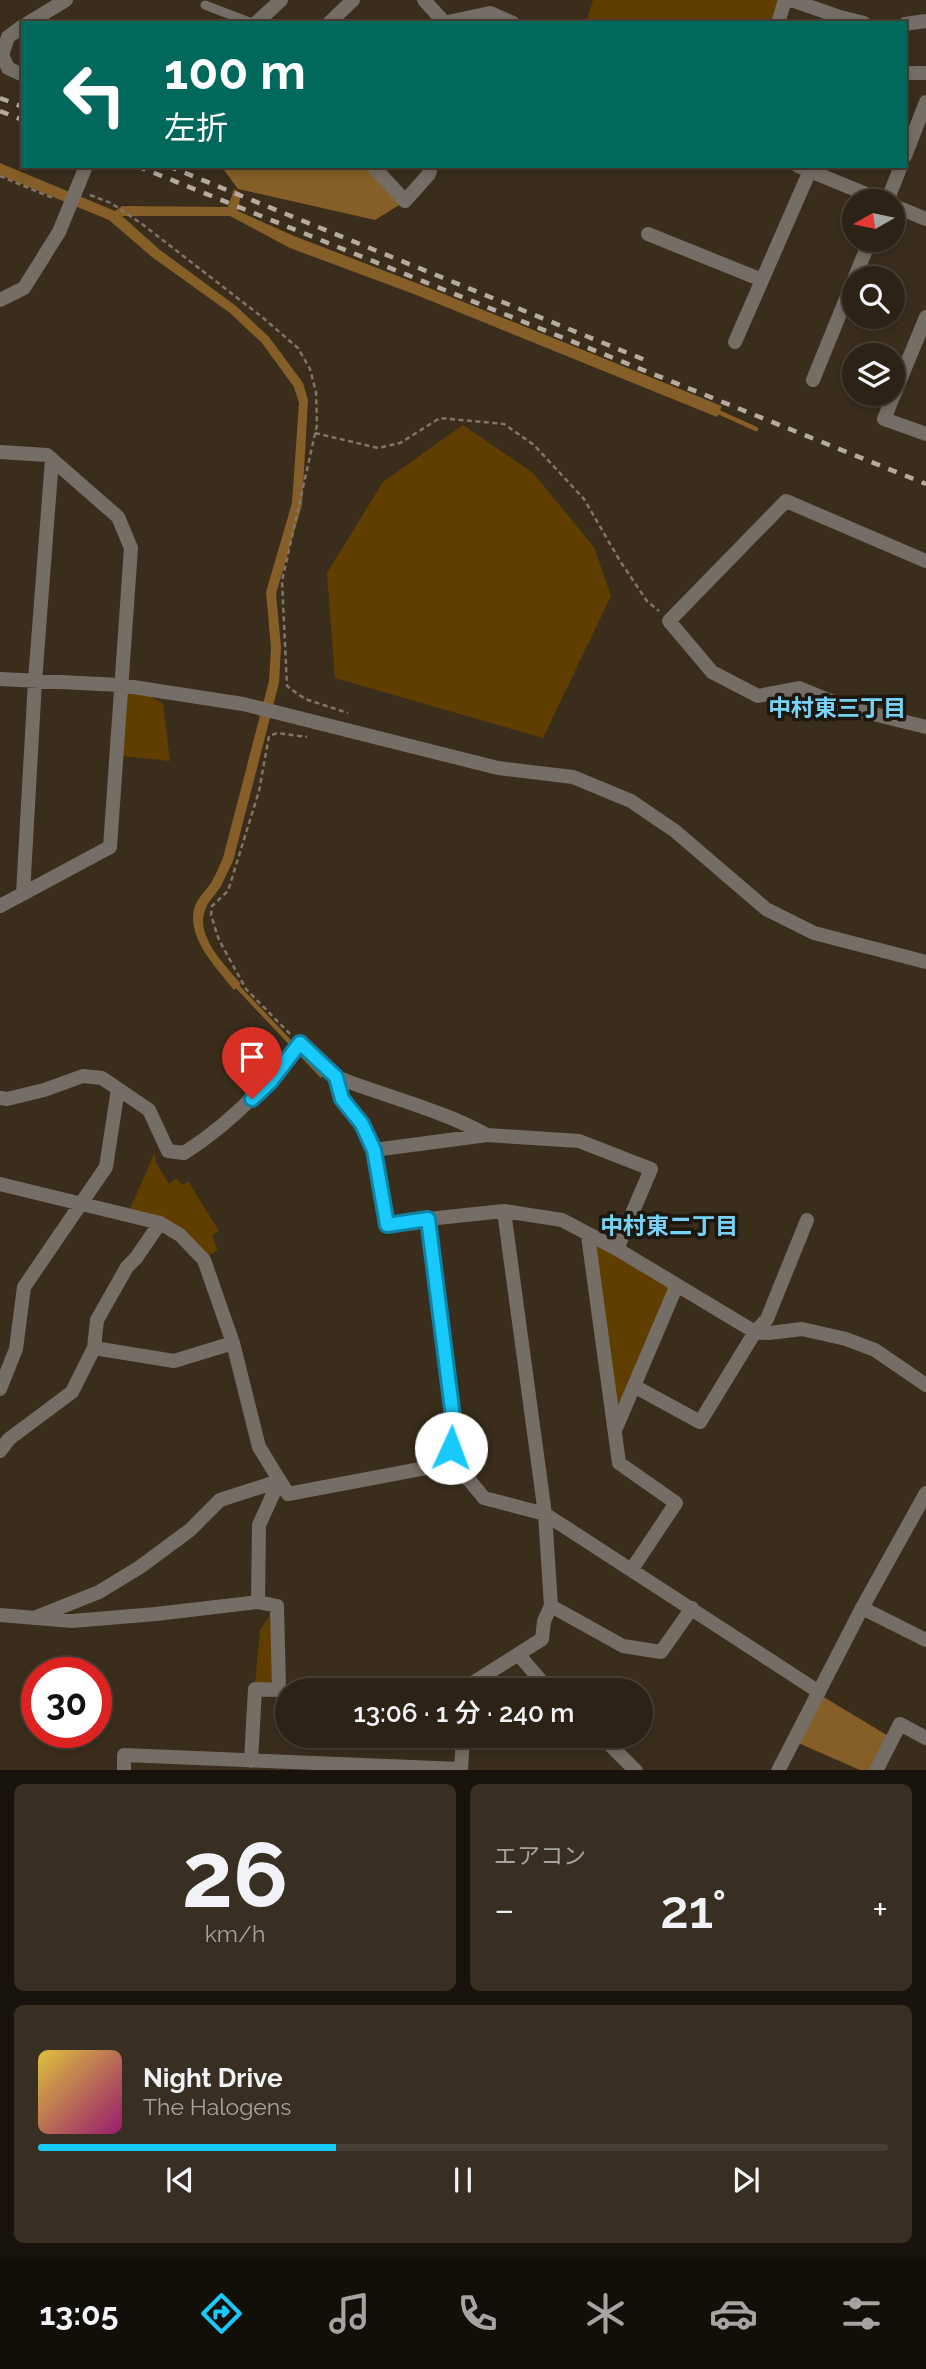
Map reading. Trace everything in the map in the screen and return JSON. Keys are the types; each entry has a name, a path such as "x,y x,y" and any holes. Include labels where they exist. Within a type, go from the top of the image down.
{"street":[{"path":"31,21 66,0"},
{"path":"256,21 281,0"},
{"path":"331,21 353,0"},
{"path":"424,0 442,21"},
{"path":"779,21 786,0"},
{"path":"791,0 856,21"},
{"path":"448,21 490,13 508,21"},
{"path":"907,24 926,21"},
{"path":"21,27 8,37 2,55 8,68 21,74"},
{"path":"907,73 926,74"},
{"path":"907,151 926,102"},
{"path":"0,300 24,288 59,232 85,168"},
{"path":"375,168 405,201 429,174 430,168"},
{"path":"735,342 807,168 857,189"},
{"path":"890,189 900,168"},
{"path":"905,210 926,219"},
{"path":"648,234 762,280"},
{"path":"813,380 865,252"},
{"path":"926,317 884,419 926,434"},
{"path":"0,452 47,455 118,517 131,548 110,847 0,906"},
{"path":"23,894 34,681 52,459"},
{"path":"926,561 786,501 669,621 712,672 758,696 799,688 845,707 926,726"},
{"path":"0,679 120,685 243,704 498,768 573,778 631,801 675,831 766,909 814,933 926,962"},
{"path":"0,1098 7,1099 44,1090 83,1076 102,1078 149,1111 168,1151 184,1153 215,1134 243,1108 270,1082 300,1043 336,1077 464,1122 487,1135"},
{"path":"336,1077 342,1099 362,1124 374,1150 387,1225 504,1211 562,1220 588,1236 618,1249 755,1332 769,1334 802,1329 846,1339 875,1350 926,1385"},
{"path":"0,1389 16,1349 24,1287 106,1167 118,1089"},
{"path":"374,1150 487,1135 579,1141 651,1169 618,1249"},
{"path":"0,1185 160,1223 180,1235 204,1260 233,1343 259,1447 288,1494 447,1464 470,1481 484,1498 545,1514 820,1692"},
{"path":"480,1678 542,1639 544,1621 551,1606 545,1514 504,1211"},
{"path":"428,1219 455,1433 447,1464"},
{"path":"634,1386 700,1422 755,1332 767,1319 807,1220"},
{"path":"0,1451 9,1439 72,1392 94,1348 97,1320 127,1267 160,1223"},
{"path":"588,1236 619,1464 676,1503 632,1569"},
{"path":"615,1431 677,1285"},
{"path":"94,1348 174,1360 233,1343"},
{"path":"258,1602 259,1525 279,1481"},
{"path":"34,1618 99,1592 140,1567 190,1531 220,1500 279,1481"},
{"path":"778,1770 862,1608 926,1493"},
{"path":"0,1615 72,1621 258,1602 277,1606 283,1678"},
{"path":"551,1606 622,1646 661,1652 692,1608"},
{"path":"862,1608 926,1640"},
{"path":"518,1654 539,1678"},
{"path":"251,1761 255,1689 275,1690"},
{"path":"876,1770 900,1724 926,1738"},
{"path":"124,1770 124,1755 461,1770 462,1748"},
{"path":"613,1748 636,1770"}],"lane":[{"path":"205,5 249,21"}],"path":[{"path":"0,176 71,206"},
{"path":"77,190 111,204 142,225 262,317 298,348 310,369 316,392 315,433 282,581 287,686 304,699 353,715"},
{"path":"315,433 378,448 400,443 440,418 504,424 534,445 584,499 647,601 669,621"},
{"path":"300,1043 246,989 219,940 211,915 212,906 228,891 259,791 269,736 277,733 317,738"}],"shaded area":[{"path":"593,0 781,0 774,21 587,21"},
{"path":"0,163 115,211 122,206 228,207 234,189 241,193 238,211 294,236 722,406 717,417 419,296 290,248 230,216 122,216 160,250 236,306 269,337 303,383 308,400 302,505 276,594 281,647 279,683 233,861 221,886 207,905 203,918 207,939 241,984 234,990 204,951 194,929 193,918 196,903 211,883 223,858 269,681 271,648 266,592 292,503 299,403 294,387 262,343 230,313 152,257 109,220 0,175"},
{"path":"222,168 370,168 401,204 375,220 238,189"},
{"path":"463,425 533,473 594,547 611,596 543,738 335,678 327,573 383,482"},
{"path":"124,690 150,696 163,704 170,761 122,756"},
{"path":"155,1152 156,1163 169,1184 176,1178 183,1185 188,1181 219,1231 212,1236 218,1250 208,1256 183,1230 163,1217 129,1211"},
{"path":"592,1240 672,1286 616,1422"},
{"path":"274,1609 275,1686 255,1685 260,1630"},
{"path":"822,1696 890,1737 874,1770 860,1770 796,1742"}],"waterway":[{"path":"714,410 756,429"},
{"path":"235,984 321,1075"}],"railway":[{"path":"0,98 21,106"},
{"path":"0,111 21,119"},
{"path":"142,168 926,484"},
{"path":"173,168 650,362"}],"district":[{"name":"中村東三丁目","path":"837,708"},
{"name":"中村東二丁目","path":"669,1226"}],"route":[{"path":"252,1099 270,1082 300,1043 336,1077 342,1099 362,1124 374,1150 387,1225 428,1219 455,1433 451,1448"}]}
